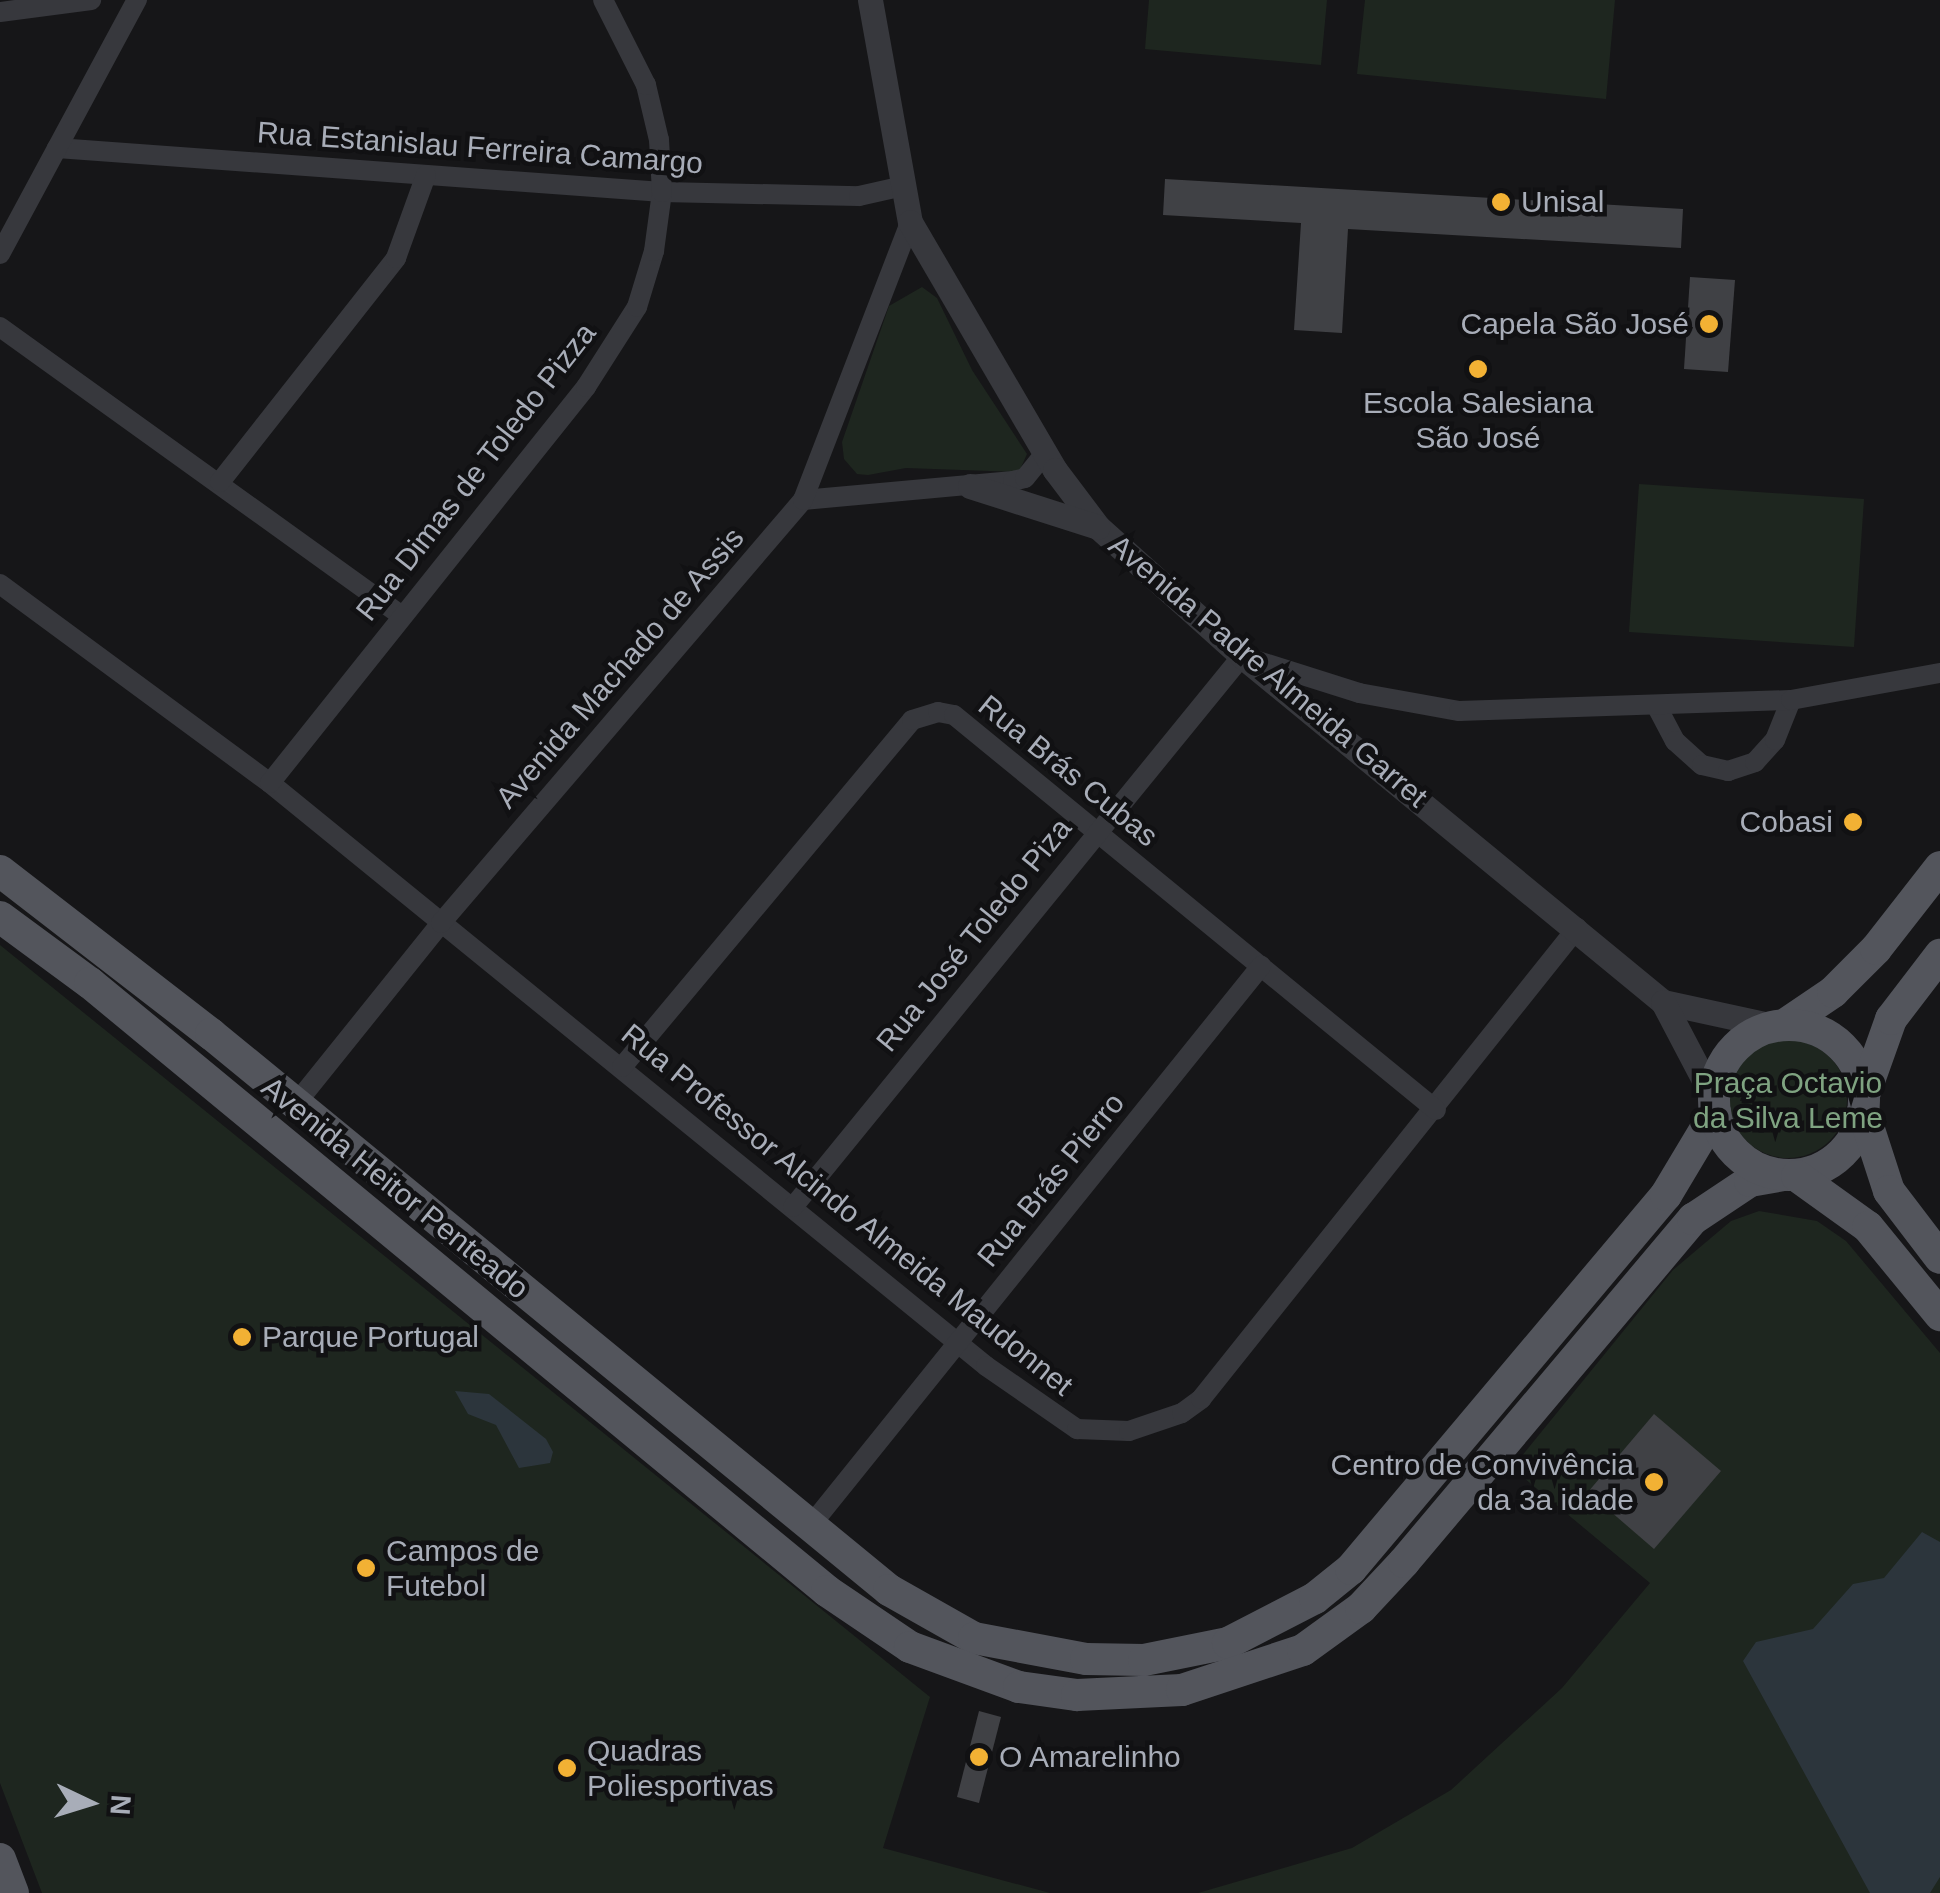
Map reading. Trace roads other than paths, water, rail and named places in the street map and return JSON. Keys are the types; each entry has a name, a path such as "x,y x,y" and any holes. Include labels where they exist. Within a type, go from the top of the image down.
{"main road":[{"path":"1940,867 1876,950 1834,992 1736,1046 1714,1106 1740,1157 1790,1176 1868,1227 1940,1315"},
{"name":"Avenida Heitor Penteado","path":"0,871 800,1516 934,1619 1017,1648 1144,1660 1228,1643 1272,1623 1351,1569 1392,1526 1666,1195 1714,1106"},
{"name":"Avenida Heitor Penteado","path":"0,917 90,983 827,1591 910,1647 1019,1687 1077,1695 1182,1690 1276,1662 1361,1608 1693,1220 1750,1181 1790,1176"},
{"path":"1790,1176 1844,1151 1891,1019 1940,955"},
{"path":"1780,1025 1823,1032 1844,1048 1888,1191 1940,1258"},
{"path":"0,1859 13,1893"}],"street":[{"path":"0,12 91,0"},
{"path":"0,254 137,0"},
{"name":"Rua Dimas de Toledo Pizza","path":"270,782 615,347 649,270 662,192 646,85 603,0"},
{"name":"Avenida Padre Almeida Garret","path":"866,5 899,187 910,222 1045,453 1098,527 1242,656 1578,928 1663,1002 1780,1025"},
{"name":"Rua Estanislau Ferreira Camargo","path":"57,148 662,192 859,196 899,187"},
{"path":"220,482 396,258 426,175"},
{"name":"Avenida Machado de Assis","path":"294,1106 440,924 802,500 910,222"},
{"path":"0,326 400,615"},
{"path":"802,500 1025,478 1045,453"},
{"path":"970,486 1098,527"},
{"name":"Rua Professor Alcindo Almeida Maudonnet","path":"0,584 270,782 958,1343 1053,1418 1076,1428 1129,1431 1182,1413 1201,1399 1578,928"},
{"path":"1242,656 1359,693 1458,711 1792,700 1940,673"},
{"name":"Rua José Toledo Piza","path":"793,1207 1094,832 1242,656"},
{"path":"1656,705 1675,741 1702,764 1728,771 1755,762 1775,740 1792,700"},
{"name":"Rua Brás Cubas","path":"622,1067 912,720 954,715 1436,1110"},
{"name":"Rua Brás Pierro","path":"800,1516 958,1343 1261,966"},
{"path":"1663,1002 1714,1106"}],"place":[{"name":"Unisal","path":"1501,202"},
{"name":"Capela São José","path":"1709,324"},
{"name":"Escola Salesiana São José","path":"1478,369"},
{"name":"Cobasi","path":"1853,822"},
{"name":"Parque Portugal","path":"242,1337"},
{"name":"Centro de Convivência da 3a idade","path":"1654,1482"},
{"name":"Campos de Futebol","path":"366,1568"},
{"name":"O Amarelinho","path":"979,1757"},
{"name":"Quadras Poliesportivas","path":"567,1768"}],"park label":[{"name":"Praça Octavio da Silva Leme","path":"1788,1100"}]}
